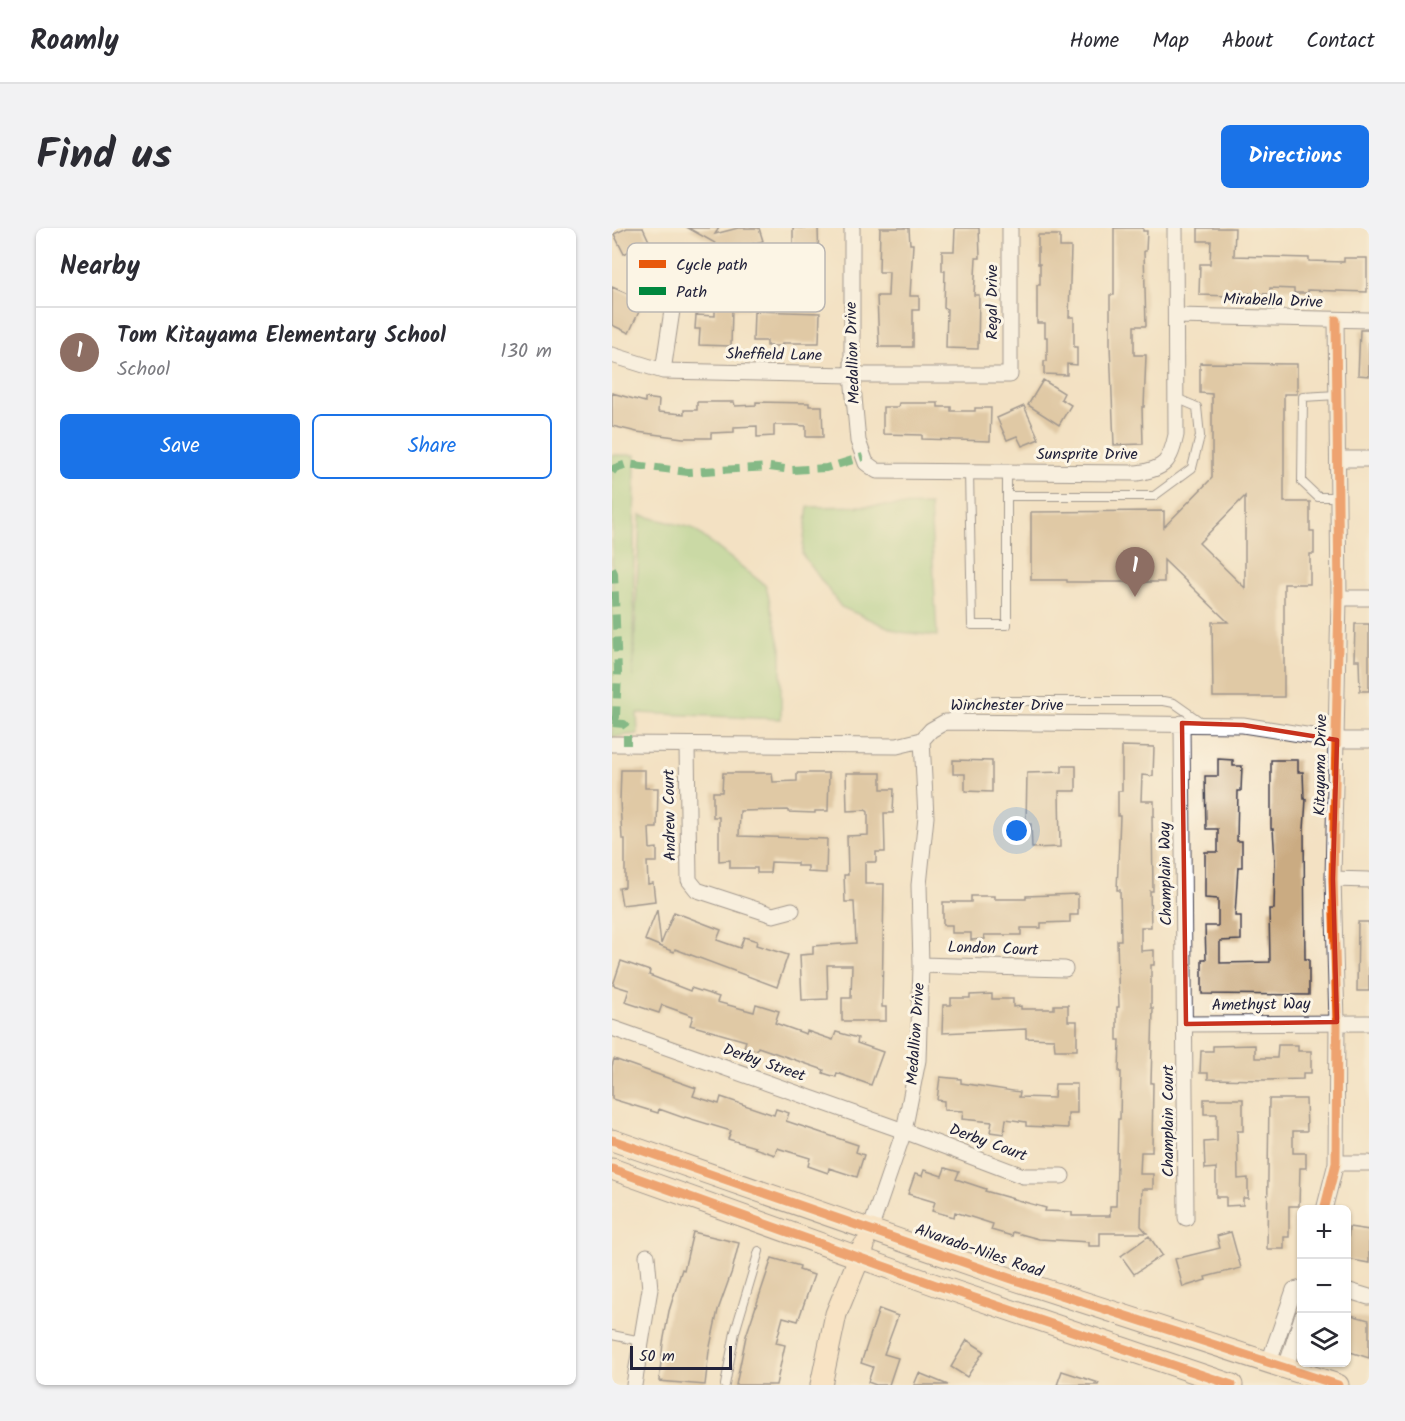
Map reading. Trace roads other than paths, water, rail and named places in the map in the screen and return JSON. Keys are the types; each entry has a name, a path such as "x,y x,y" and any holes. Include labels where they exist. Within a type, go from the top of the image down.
{"main road":[{"name":"Alvarado-Niles Road","path":"612,1140 870,1230 1338,1385"},
{"path":"612,1169 859,1258 1232,1385"},
{"name":"Medallion Drive","path":"821,1385 836,1314 870,1230"}],"street":[{"name":"Medallion Drive","path":"852,228 852,375 858,441 866,463 877,471"},
{"name":"Regal Drive","path":"1010,228 1010,375"},
{"name":"Sunsprite Drive","path":"877,471 1137,473 1152,471 1164,465 1171,455 1176,435 1175,228"},
{"path":"663,371 672,312"},
{"name":"Mirabella Drive","path":"1176,316 1369,320"},
{"name":"Kitayama Drive","path":"1325,1205 1336,1163 1337,1022 1333,879 1339,598 1336,320"},
{"name":"Sheffield Lane","path":"612,355 663,371 852,375 1010,375"},
{"path":"1338,459 1369,459"},
{"path":"1339,598 1369,598"},
{"name":"Winchester Drive","path":"612,744 897,746 922,740 931,730 945,723 1244,725 1337,740 1369,740"},
{"name":"Champlain Way","path":"1182,723 1186,1024"},
{"name":"Medallion Drive","path":"870,1230 904,1131 918,1060 921,965 919,885 926,817 922,740"},
{"name":"Andrew Court","path":"687,746 689,880 697,890 773,915 792,910"},
{"path":"1333,879 1369,880"},
{"name":"London Court","path":"921,965 1065,969"},
{"name":"Amethyst Way","path":"1186,1024 1369,1023"},
{"name":"Champlain Court","path":"1186,1024 1186,1218"},
{"name":"Derby Street","path":"612,1028 904,1131"},
{"name":"Derby Court","path":"904,1131 1023,1176 1062,1176"},
{"path":"1336,1163 1369,1163"},
{"path":"634,1385 650,1289 647,1256"},
{"path":"1277,1365 1294,1290 1297,1289"},
{"path":"1351,1291 1369,1297"},
{"path":"1277,1365 1297,1327"}],"lane":[{"path":"1337,395 1303,397 1302,482 1318,497 1338,497"},
{"path":"1007,496 1154,496 1192,468 1200,436 1197,407 1176,398"},
{"path":"969,472 972,625 1007,625 1007,472"},
{"path":"945,723 970,704 980,701 1164,700 1174,703 1205,724"},
{"path":"725,1385 735,1332 759,1251"},
{"path":"612,1335 641,1341"}],"place":[{"name":"Tom Kitayama Elementary School","path":"1135,597"}]}
